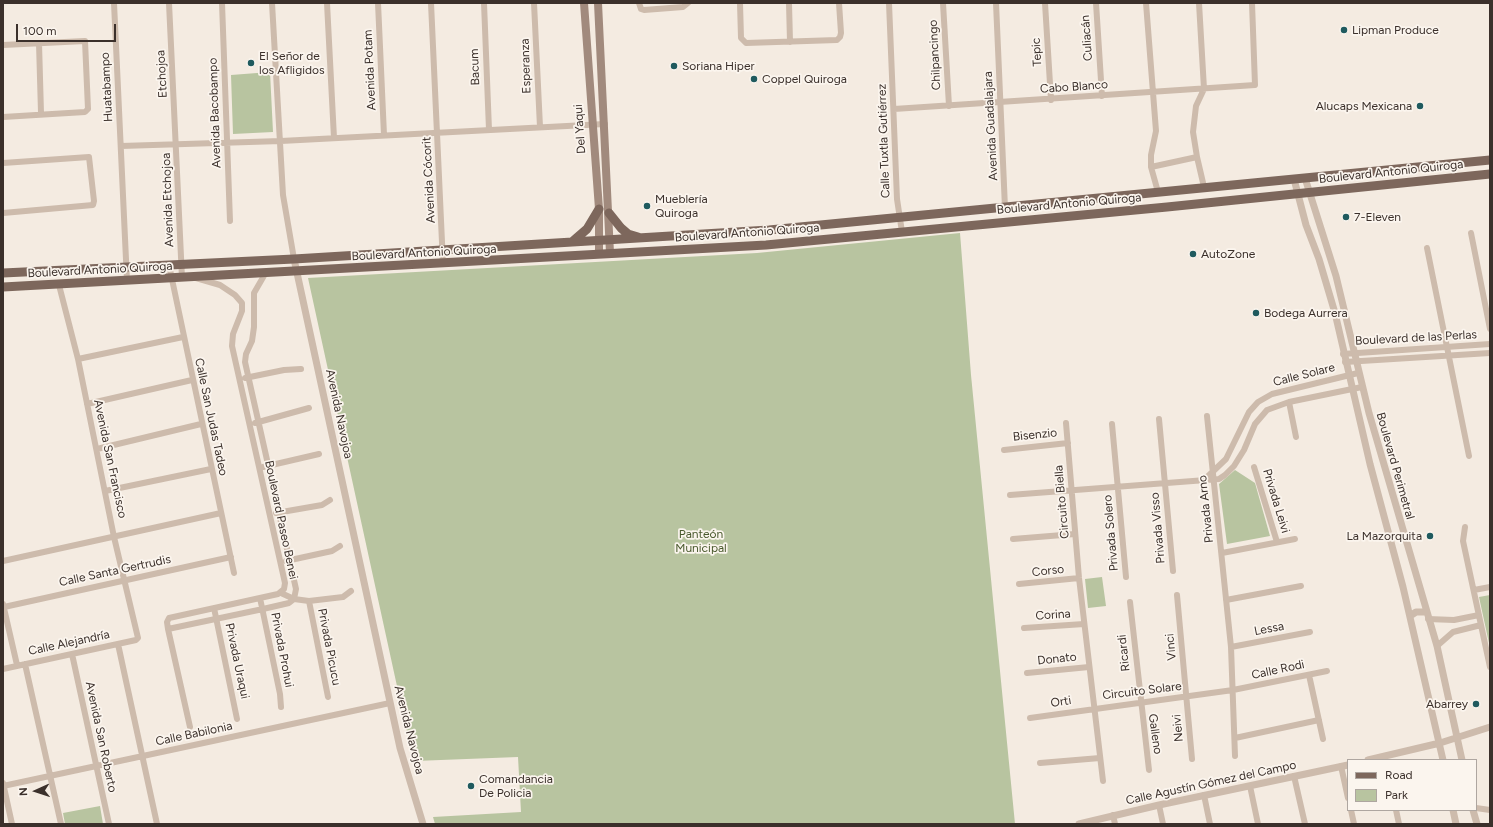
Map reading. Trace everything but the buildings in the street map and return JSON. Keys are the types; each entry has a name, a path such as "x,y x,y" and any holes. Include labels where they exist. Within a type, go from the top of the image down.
{"main road":[{"name":"Del Yaqui","path":"584,3 598,208 599,254"},
{"name":"Del Yaqui","path":"598,3 610,253"},
{"name":"Boulevard Antonio Quiroga","path":"3,273 294,259 769,230 1490,160"},
{"name":"Boulevard Antonio Quiroga","path":"3,287 194,278 766,245 1490,174"},
{"path":"572,242 587,230 598,208"},
{"path":"609,212 621,228 628,234 641,238"}],"street":[{"name":"Huatabampo","path":"114,3 127,281"},
{"name":"Etchojoa","path":"169,3 176,145"},
{"name":"Avenida Bacobampo","path":"222,3 230,221"},
{"name":"Avenida Navojoa","path":"272,3 283,195 294,259 400,748 423,824"},
{"path":"327,3 334,138"},
{"name":"Avenida Potam","path":"378,3 384,136"},
{"name":"Avenida Cócorit","path":"431,3 443,264"},
{"name":"Bacum","path":"484,3 489,130"},
{"name":"Esperanza","path":"534,3 540,127"},
{"path":"639,3 640,9 644,10 683,7 688,3"},
{"path":"740,3 741,38 746,43 834,40 840,37 839,3"},
{"path":"789,3 790,42"},
{"name":"Calle Tuxtla Gutiérrez","path":"889,3 899,217 902,232"},
{"name":"Chilpancingo","path":"943,3 949,106"},
{"name":"Avenida Guadalajara","path":"996,3 1006,208"},
{"name":"Tepic","path":"1045,3 1051,100"},
{"name":"Culiacán","path":"1096,3 1102,96"},
{"path":"1146,3 1156,131 1151,155 1151,167 1158,192"},
{"path":"1199,3 1204,89 1196,106 1193,124 1197,157 1204,187"},
{"name":"Cabo Blanco","path":"894,110 1255,85 1252,3"},
{"path":"3,45 83,40 86,42 87,111 41,113 3,117"},
{"path":"39,43 41,113"},
{"path":"121,146 281,141 605,124"},
{"name":"Avenida Etchojoa","path":"176,145 182,278"},
{"path":"3,163 89,157 94,201 93,204 3,213"},
{"path":"1151,167 1197,157"},
{"name":"Boulevard Perimetral","path":"1305,178 1308,192 1336,276 1358,373 1385,472 1437,646 1462,759"},
{"name":"Boulevard Perimetral","path":"1294,179 1297,193 1329,291 1370,464 1410,616 1443,759"},
{"path":"1471,233 1490,330"},
{"path":"1427,248 1469,456"},
{"name":"Calle San Judas Tadeo","path":"169,265 201,424 234,573"},
{"name":"Boulevard Paseo Benei","path":"265,274 257,286 253,300 253,334 245,358 267,467 296,589 294,599"},
{"path":"194,278 220,285 235,294 240,300 253,300"},
{"name":"Avenida San Francisco","path":"59,284 78,359 114,537 138,638"},
{"name":"Boulevard Paseo Benei","path":"168,629 167,622 169,618 281,593 285,583 232,341 242,311 240,300"},
{"path":"78,359 183,337"},
{"name":"Boulevard de las Perlas","path":"1343,354 1490,344"},
{"path":"1414,348 1415,358"},
{"name":"Boulevard de las Perlas","path":"1345,362 1490,353"},
{"path":"240,379 284,370 301,369"},
{"name":"Calle Solare","path":"1204,480 1226,459 1249,412 1266,397 1306,385 1358,373"},
{"path":"87,404 192,380"},
{"path":"1306,385 1309,397"},
{"name":"Calle Solare","path":"1214,480 1231,470 1246,445 1259,418 1271,408 1309,397 1362,387"},
{"path":"1266,397 1271,408"},
{"path":"1289,402 1296,437"},
{"path":"250,424 309,408"},
{"name":"Privada Arno","path":"1207,416 1226,600"},
{"name":"Privada Visso","path":"1159,419 1173,571"},
{"name":"Circuito Biella","path":"1066,423 1079,578"},
{"path":"97,449 201,424"},
{"name":"Privada Solero","path":"1112,424 1119,487 1126,577"},
{"path":"1236,441 1246,445"},
{"name":"Bisenzio","path":"1004,450 1068,443"},
{"path":"260,468 319,454"},
{"path":"1370,464 1385,472"},
{"name":"Privada Leivi","path":"1254,466 1277,542"},
{"path":"105,491 212,469"},
{"path":"1010,495 1072,492 1214,480"},
{"path":"270,515 322,506 330,500"},
{"path":"3,561 221,513"},
{"path":"1465,527 1463,541 1481,625 1488,650 1490,667"},
{"path":"1013,539 1076,534"},
{"path":"1222,553 1295,539"},
{"path":"280,563 332,551 340,546"},
{"name":"Calle Santa Gertrudis","path":"3,605 230,557"},
{"name":"Corso","path":"1020,584 1079,578"},
{"name":"Circuito Solare","path":"1079,578 1094,708 1233,690"},
{"path":"1235,756 1231,647 1226,600 1301,586"},
{"path":"1474,590 1490,587"},
{"path":"281,593 294,599 309,601 343,597 351,591"},
{"name":"Vinci","path":"1177,595 1187,696"},
{"name":"Privada Prohui","path":"260,598 280,694 281,707"},
{"path":"190,727 168,629 289,603 294,599"},
{"name":"Privada Picucu","path":"309,601 328,697"},
{"name":"Ricardi","path":"1130,602 1140,702"},
{"path":"3,605 17,665"},
{"name":"Privada Uraqui","path":"214,608 238,719"},
{"path":"1410,616 1416,612 1461,620 1479,615"},
{"path":"1461,620 1463,628"},
{"name":"Corina","path":"1024,628 1084,624"},
{"path":"1437,646 1447,635 1463,628 1481,625"},
{"name":"Lessa","path":"1231,647 1310,632"},
{"name":"Calle Alejandría","path":"3,668 136,640 138,638"},
{"path":"118,644 157,824"},
{"name":"Avenida San Roberto","path":"72,654 109,824"},
{"path":"25,664 61,824"},
{"name":"Donato","path":"1027,673 1089,667"},
{"name":"Calle Rodi","path":"1233,690 1327,671"},
{"path":"1309,675 1323,739"},
{"name":"Neivi","path":"1187,696 1192,759"},
{"name":"Galleno","path":"1140,702 1149,770"},
{"name":"Calle Babilonia","path":"3,785 51,777 390,703"},
{"path":"1094,708 1103,781"},
{"name":"Orti","path":"1030,718 1094,708"},
{"path":"1235,738 1318,720"},
{"path":"1384,758 1490,727"},
{"path":"1040,763 1100,758"},
{"path":"1344,765 1347,790"},
{"name":"Calle Agustín Gómez del Campo","path":"1078,824 1158,804 1250,786 1344,765"},
{"path":"1294,776 1305,824"},
{"path":"3,785 12,824"},
{"path":"1250,786 1258,824"},
{"path":"1204,795 1210,824"},
{"path":"1158,804 1163,824"},
{"path":"1477,808 1490,810"},
{"path":"1351,811 1354,824"},
{"path":"1396,811 1399,824"},
{"path":"1453,811 1456,824"},
{"path":"1473,811 1477,824"},
{"path":"1113,815 1115,824"}],"green space":[{"path":"270,72 273,132 233,134 231,75"},
{"name":"Panteón Municipal","path":"960,233 971,375 1015,824 435,824 433,817 521,812 518,757 415,761 407,732 308,278 757,253"},
{"path":"1235,470 1255,483 1270,536 1227,544 1219,484"},
{"path":"1102,577 1106,606 1088,608 1085,579"},
{"path":"1490,595 1490,642 1489,643 1479,597"},
{"path":"100,806 103,824 65,824 63,813"}],"place":[{"name":"Lipman Produce","path":"1344,30"},
{"name":"El Señor de los Afligidos","path":"251,63"},
{"name":"Soriana Hiper","path":"674,66"},
{"name":"Coppel Quiroga","path":"754,79"},
{"name":"Alucaps Mexicana","path":"1420,106"},
{"name":"Mueblería Quiroga","path":"647,206"},
{"name":"7-Eleven","path":"1346,217"},
{"name":"AutoZone","path":"1193,254"},
{"name":"Bodega Aurrera","path":"1256,313"},
{"name":"La Mazorquita","path":"1430,536"},
{"name":"Abarrey","path":"1476,704"},
{"name":"Comandancia De Policia","path":"471,786"}]}
